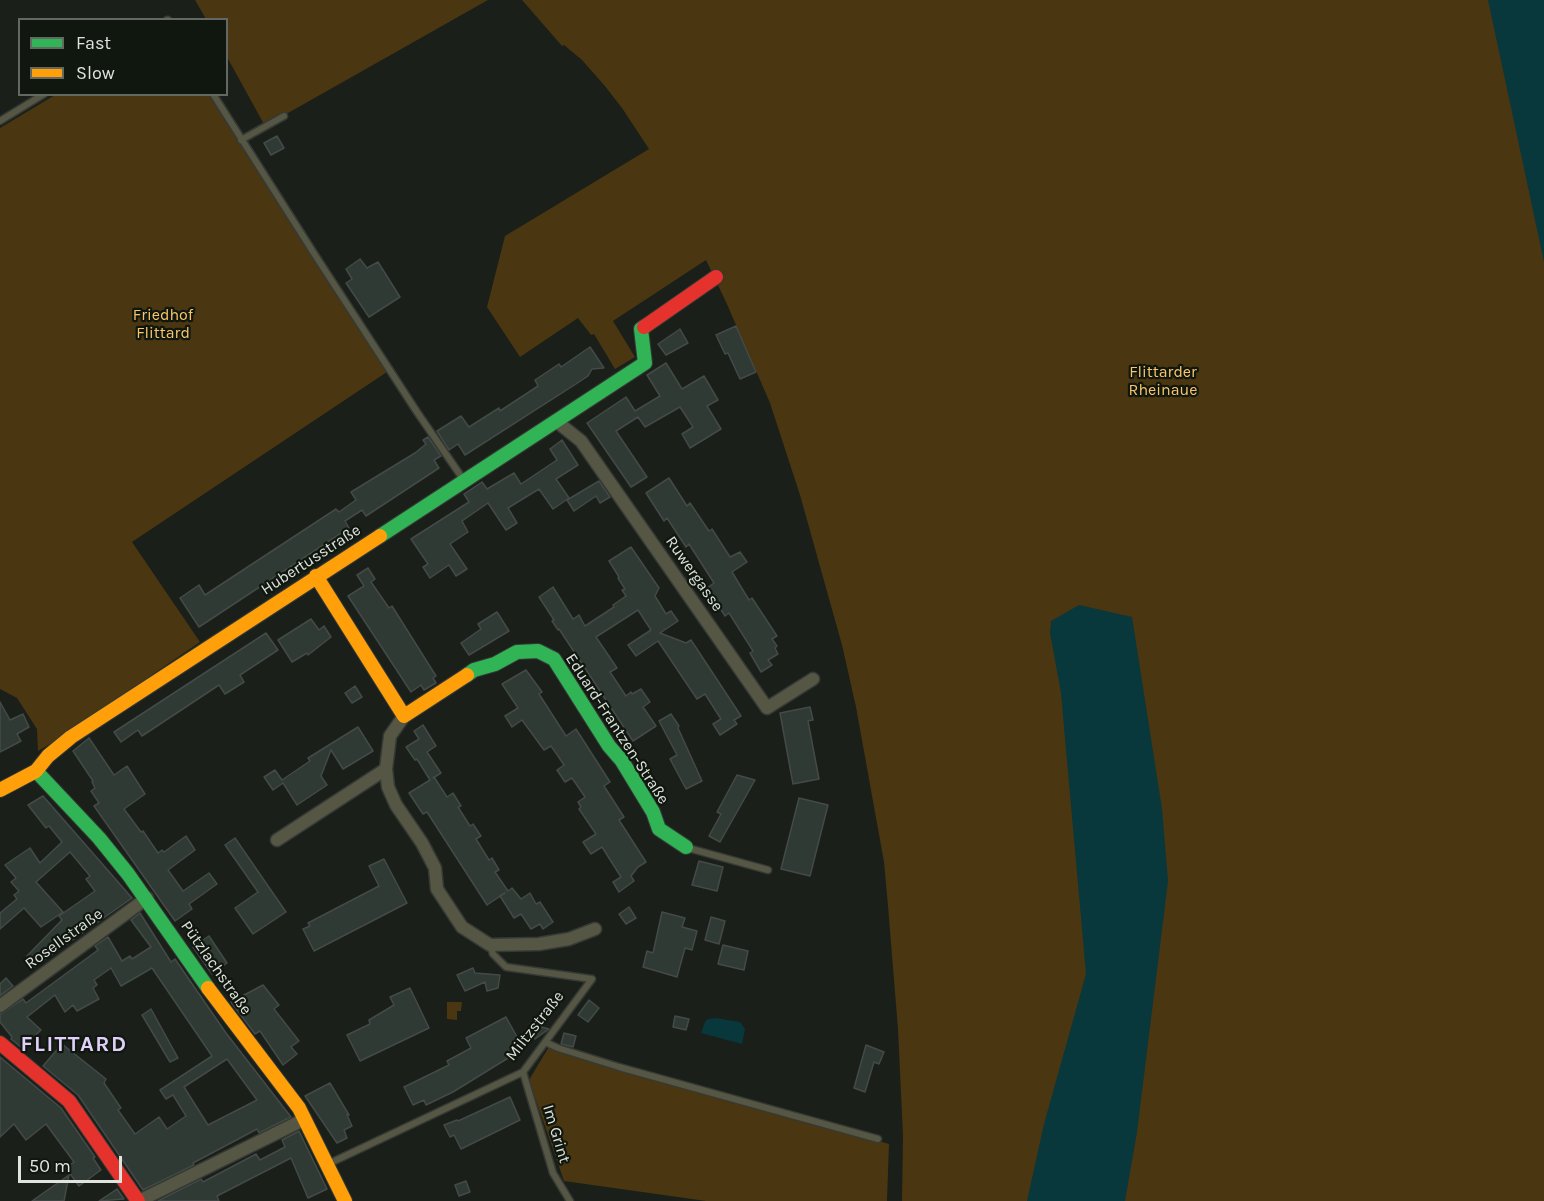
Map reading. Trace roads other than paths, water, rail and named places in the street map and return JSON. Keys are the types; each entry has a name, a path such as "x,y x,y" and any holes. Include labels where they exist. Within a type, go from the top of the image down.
{"street":[{"name":"Hubertusstraße","path":"0,790 36,771 48,756 71,737 645,363 641,329 716,277"},
{"name":"Ruwergasse","path":"556,421 581,441 767,708 813,679"},
{"path":"316,576 404,716"},
{"name":"Eduard-Frantzen-Straße","path":"404,716 474,670 495,664 517,652 538,651 554,659 632,778 653,812 659,829 686,847"},
{"name":"Miltzstraße","path":"404,716 390,736 386,769 388,786 396,805 422,843 435,868 437,889 462,927 490,945"},
{"path":"277,840 386,769"},
{"name":"Pützlachstraße","path":"36,771 99,838 147,898 213,994 290,1095 305,1119 345,1201"},
{"name":"Rosellstraße","path":"0,1006 147,898"},
{"path":"490,945 539,944 569,939 595,929"},
{"path":"0,1042 69,1101 139,1201 305,1119"}],"lane":[{"path":"0,121 41,96"},
{"path":"214,96 417,412 464,481"},
{"path":"241,140 284,116"},
{"path":"686,847 768,870"},
{"name":"Miltzstraße","path":"328,1164 523,1072 592,979 506,967 493,954 490,945"},
{"path":"545,1042 619,1067 878,1139"},
{"name":"Im Grint","path":"523,1072 553,1173 570,1201"}],"water":[{"path":"1488,0 1544,0 1544,262"},
{"path":"1079,605 1132,617 1162,809 1168,881 1137,1132 1125,1201 1027,1201 1044,1124 1086,974 1061,693 1050,633 1051,621"},
{"path":"708,1019 740,1022 745,1029 742,1044 701,1033"}],"district":[{"name":"FLITTARD","path":"74,1045"}],"park label":[{"name":"Friedhof Flittard","path":"163,324"},
{"name":"Flittarder Rheinaue","path":"1163,381"}]}
